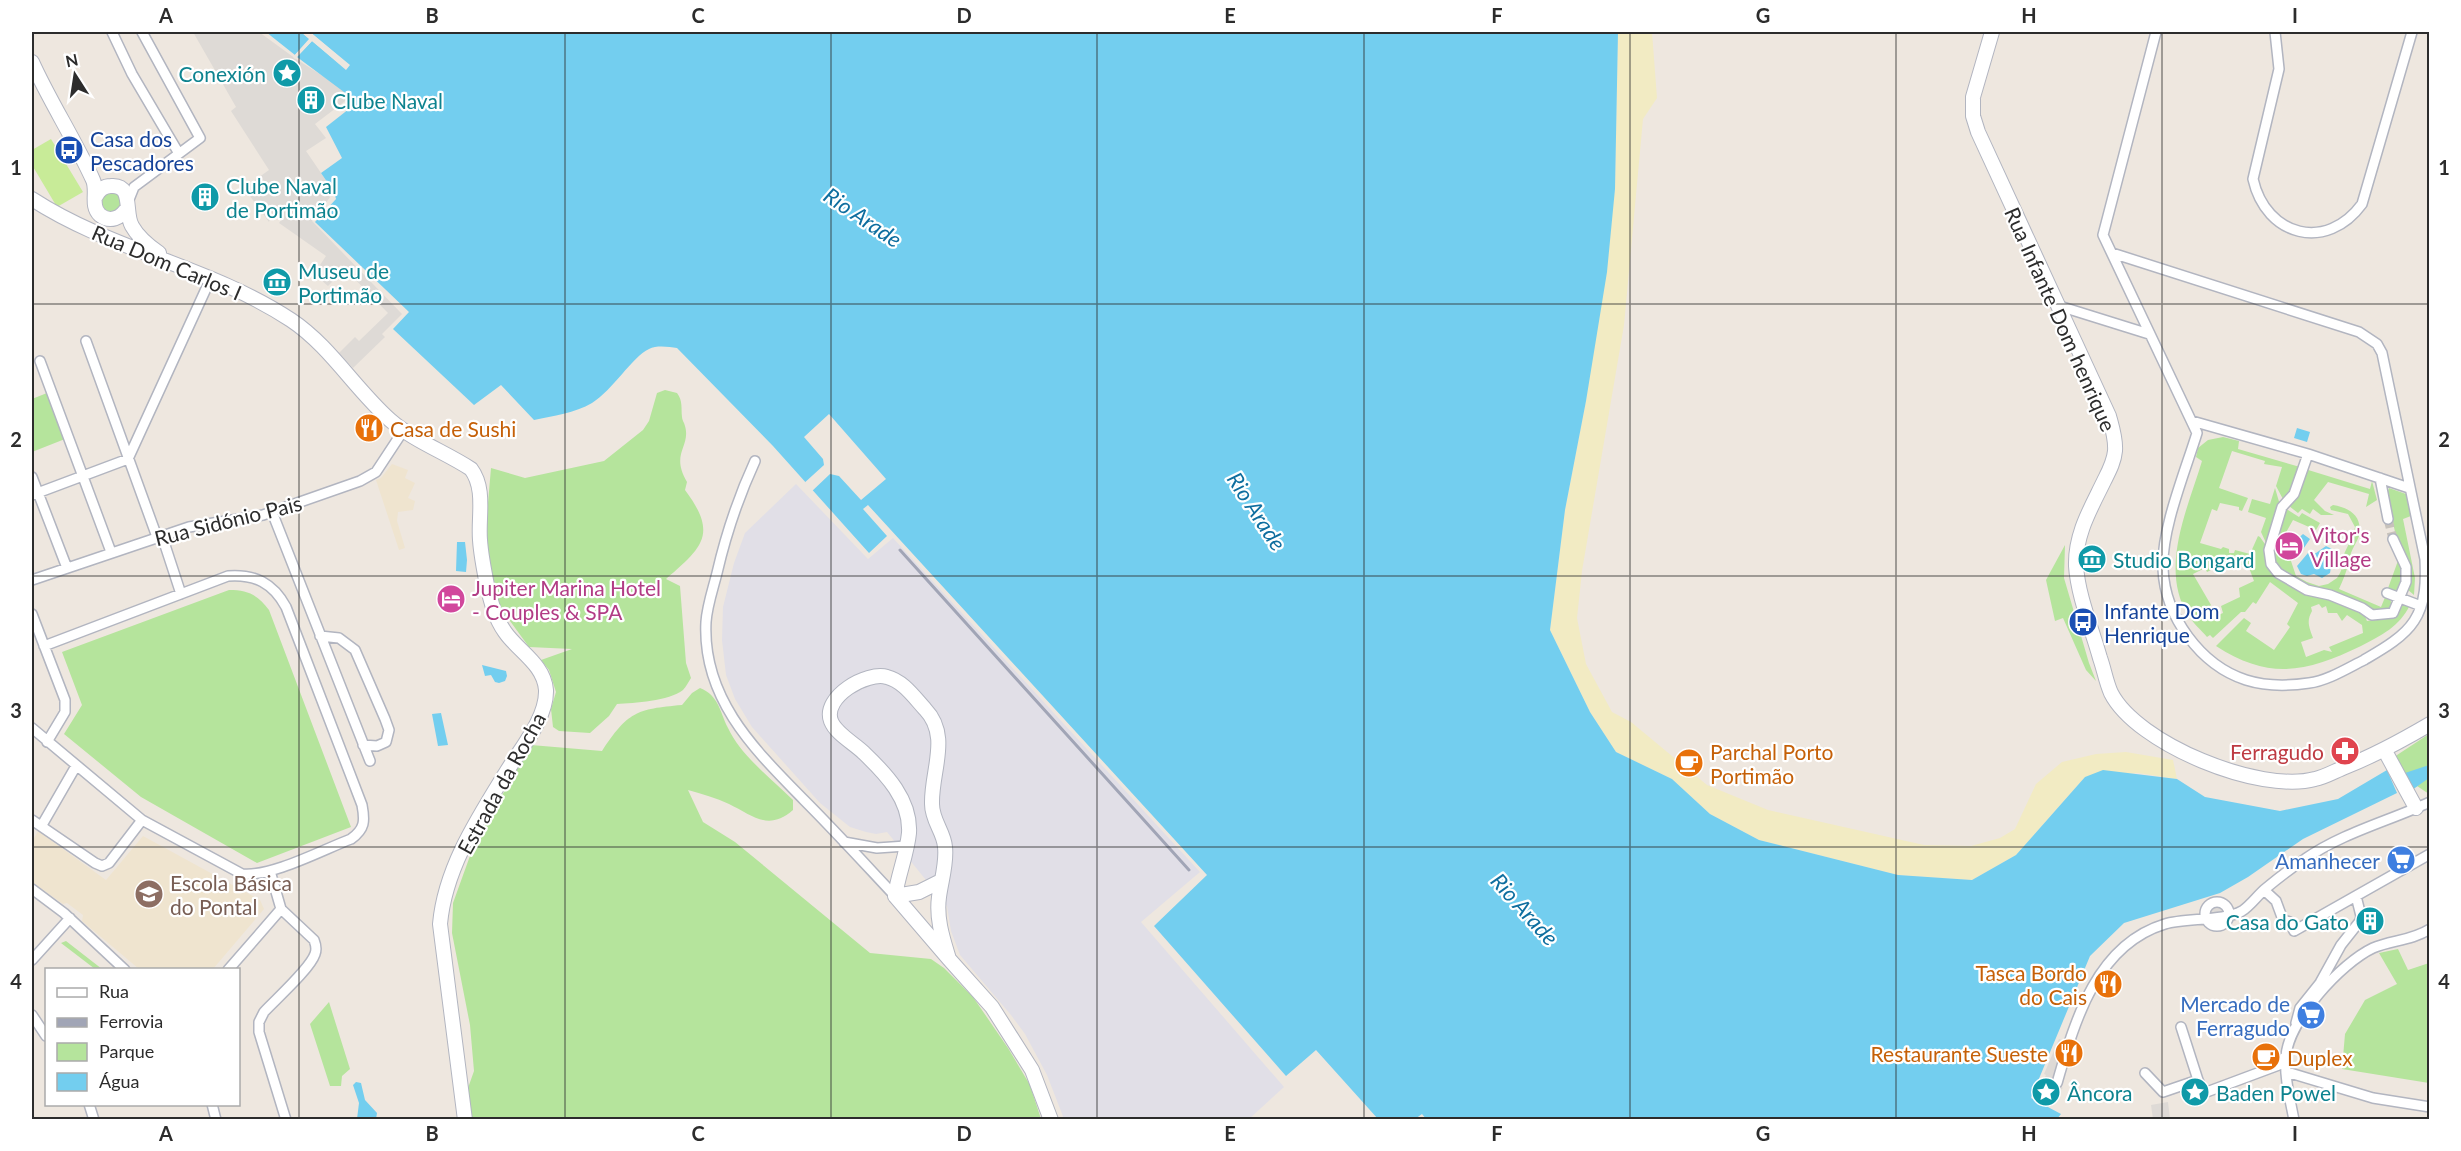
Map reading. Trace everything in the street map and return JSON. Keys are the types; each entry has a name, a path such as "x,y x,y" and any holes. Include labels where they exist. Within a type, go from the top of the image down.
{"street":[{"path":"112,32 132,74 178,153"},
{"path":"73,222 94,221 123,214 134,187 200,138 142,32"},
{"name":"Rua Infante Dom henrique","path":"1992,32 1973,97 1973,116 1978,132 2056,305 2109,416 2114,433 2113,463 2081,529 2076,565 2111,693 2126,712 2150,732 2217,767 2258,778 2288,782 2315,780 2385,751 2430,724"},
{"path":"2112,253 2359,332 2377,344 2382,353 2425,559 2426,581 2421,606 2415,620 2405,633 2348,668 2312,683 2285,685 2246,680 2225,670 2204,654 2173,616 2165,594 2164,540 2197,433 2103,235 2156,32"},
{"path":"2278,33 2279,69 2253,179 2256,194 2264,208 2276,221 2292,229 2309,232 2326,231 2340,226 2353,217 2362,204 2412,32"},
{"path":"32,62 46,94 94,181 96,210 109,218 125,237 152,255"},
{"path":"96,196 102,188 113,185 125,192 131,226 150,247 180,267"},
{"name":"Rua Dom Carlos I","path":"32,199 73,222 252,298 292,321 332,356 388,419 403,431"},
{"path":"34,494 128,459 210,280"},
{"path":"2056,305 2149,334"},
{"path":"86,341 128,459 181,594"},
{"path":"40,361 111,552"},
{"path":"2192,421 2308,454 2409,488"},
{"name":"Rua Sidónio Pais","path":"32,580 189,527 225,523 272,512 369,477 385,462 403,431"},
{"name":"Estrada da Rocha","path":"403,431 465,465 477,477 480,502 480,541 492,605 505,633 542,674 546,690 544,707 536,723 483,811 454,867 442,907 440,924 465,1119"},
{"path":"2308,454 2294,494 2282,507 2269,550 2271,564 2278,573 2307,590 2330,595 2362,608 2372,615 2393,613 2406,582 2406,567 2392,539"},
{"path":"754,461 738,500 713,586 706,623 710,667 717,688 735,724 759,754 895,896 949,960 992,1006 1032,1070 1051,1119"},
{"path":"32,477 34,494 67,568"},
{"path":"2380,478 2388,519"},
{"path":"272,512 370,761"},
{"path":"32,728 142,820 242,874 252,875 270,871 351,839 360,833 364,824 362,805 280,596 269,585 257,578 243,575 228,576 44,646"},
{"path":"2386,593 2421,606"},
{"path":"32,614 64,694 66,706 65,712 47,742"},
{"path":"320,636 339,638 355,650 385,719 389,730 386,742 377,746 363,745"},
{"path":"895,896 898,873 906,846 908,819 902,799 893,784 831,721 832,706 837,699 861,679 874,675 886,676 899,681 931,715 939,730 932,804 934,821 946,848 938,900 940,930 949,960"},
{"path":"2385,751 2413,803"},
{"path":"42,825 76,766"},
{"path":"2057,1083 2076,1022 2090,989 2121,948 2144,932 2166,923 2241,912 2264,890 2307,857 2413,803 2430,802"},
{"path":"32,820 102,866 109,863 142,820"},
{"path":"843,842 877,849 906,846"},
{"path":"2264,890 2276,901 2283,920 2290,922 2294,931 2430,854"},
{"path":"270,871 281,909 314,940 316,945 316,952 310,962 264,1012 259,1022 259,1032 283,1119"},
{"path":"895,896 919,892 941,881"},
{"path":"32,889 70,918 125,968"},
{"path":"2181,1028 2204,1093 2279,1065 2286,1055 2299,1010 2320,983 2341,945 2360,921 2356,896"},
{"path":"2206,918 2207,908 2216,902 2226,906 2229,915"},
{"path":"229,968 281,909"},
{"path":"32,960 70,918"},
{"path":"2293,1032 2328,984 2353,962 2374,948 2419,936 2430,929"},
{"path":"32,1015 45,1034"},
{"path":"2286,1055 2294,1119"},
{"path":"2287,1072 2373,1098 2430,1107"},
{"path":"2145,1073 2163,1092 2198,1080"}],"shaded area":[{"path":"193,32 259,32 296,59 353,95 315,124 326,138 306,151 334,192 312,221 402,314 382,334 385,337 353,368 339,353 355,337 359,341 388,313 341,265 332,273 336,278 328,286 314,274 326,256 279,223 282,219 271,213 269,222 244,188 269,170 231,111 236,107"},
{"path":"392,464 408,470 405,478 415,483 408,498 415,501 413,510 398,512 397,521 405,548 399,550 376,480 381,478"},
{"path":"796,484 868,559 893,538 1200,872 1141,922 1284,1087 1249,1119 1064,1119 1047,1075 1025,1034 960,955 951,931 947,906 887,832 876,834 850,827 820,803 752,727 735,699 726,675 722,640 723,607 734,563 745,533"},
{"name":"Escola Básica do Pontal","path":"38,831 106,880 143,836 260,900 264,909 214,968 138,968 82,921 83,915 32,882 32,842"},
{"path":"2217,902 2225,906 2229,914 2225,922 2217,926 2209,922 2205,914 2209,906"},
{"path":"2059,1039 2067,1042 2052,1081 2063,1088 2044,1104 2033,1098 2035,1092 2038,1093 2046,1075 2044,1074"},
{"path":"2168,1102 2170,1119 2153,1119 2151,1105"}],"green space":[{"path":"51,139 83,192 57,207 32,165 32,150"},
{"path":"112,192 119,195 122,202 119,209 112,212 105,209 102,202 105,195"},
{"path":"665,390 677,393 680,399 686,433 680,464 687,482 685,490 701,518 703,529 702,539 697,548 666,579 680,586 686,663 691,678 683,690 669,697 617,704 609,716 590,733 559,731 553,727 551,709 556,692 549,670 541,660 572,649 529,647 496,602 485,538 491,468 525,478 604,461 643,430 649,421 657,393"},
{"path":"47,393 65,439 32,452 32,399"},
{"path":"2223,437 2239,441 2238,449 2300,467 2292,494 2284,501 2276,486 2282,467 2264,464 2265,461 2232,451 2219,488 2248,498 2242,511 2239,507 2220,503 2217,511 2212,509 2200,543 2229,549 2229,553 2234,553 2235,550 2250,554 2258,536 2267,547 2269,567 2327,597 2363,612 2367,621 2395,617 2403,604 2410,605 2401,619 2383,634 2361,646 2306,667 2271,668 2236,657 2216,646 2244,618 2251,623 2246,631 2274,650 2290,627 2287,624 2298,603 2270,582 2256,604 2253,602 2245,612 2241,612 2213,638 2210,635 2207,637 2188,615 2180,597 2176,578 2176,558 2184,518 2202,461 2196,457 2198,448 2208,440","holes":["2221,565 2248,565 2254,581 2239,588 2240,597 2221,606 2223,613 2214,617 2208,608 2211,605 2193,574 2205,568 2207,572","2319,604 2322,608 2326,606 2328,613 2337,613 2342,621 2347,615 2362,625 2363,633 2329,647 2332,652 2324,650 2306,657 2301,642 2313,638 2309,617 2311,607"]},
{"path":"2305,469 2370,489 2372,481 2377,500 2366,507 2369,494 2328,482 2314,500 2325,511 2334,515 2321,515 2313,509 2310,514 2302,509 2298,513 2289,506"},
{"path":"2275,488 2280,505 2267,545 2261,532 2266,518 2248,512 2252,499 2270,504"},
{"path":"2389,488 2406,494 2411,516 2403,519 2415,578 2414,595 2407,589 2387,494"},
{"path":"2333,505 2345,508 2354,514 2360,529 2339,589 2381,607 2386,595 2390,597 2392,607 2379,612 2332,593 2307,587 2274,565 2272,555 2285,508 2299,517 2302,513 2320,523 2316,530 2293,520 2279,545 2290,558 2296,576 2319,586 2328,584 2337,578 2355,527 2348,514 2331,510 2330,507"},
{"path":"2065,545 2064,578 2096,681 2086,670 2063,618 2055,621 2046,580"},
{"path":"2399,558 2403,572 2401,590 2387,591"},
{"path":"229,590 252,594 269,610 351,827 257,863 141,797 64,734 82,705 62,652"},
{"path":"700,688 715,699 728,728 741,748 793,800 793,810 784,817 768,821 753,817 719,800 688,790 703,822 735,842 870,953 931,959 944,968 973,997 1008,1048 1030,1085 1041,1119 471,1119 468,1088 474,1071 470,1025 452,933 453,903 475,842 531,745 602,751 619,728 634,715 654,708 682,705 692,693"},
{"path":"2429,734 2429,794 2417,786 2412,790 2394,757"},
{"path":"66,941 101,968 94,968 61,943"},
{"path":"2398,949 2408,970 2429,963 2429,1083 2342,1069 2345,1034 2365,1000 2397,984 2379,953"},
{"path":"329,1002 350,1069 342,1076 341,1086 330,1086 310,1024"}],"sand":[{"path":"1618,32 1652,32 1657,98 1643,119 1624,325 1582,571 1577,618 1586,664 1612,712 1631,722 1707,785 1768,810 1924,845 1971,846 2000,838 2015,829 2036,784 2062,762 2096,754 2126,752 2173,760 2177,779 2138,773 2085,777 2016,855 1972,880 1898,875 1759,840 1710,814 1672,779 1616,752 1590,712 1550,630 1565,510 1586,401 1615,189"}],"water":[{"path":"266,32 301,32 310,39 295,55"},
{"name":"Rio Arade","path":"310,32 1618,32 1615,189 1607,272 1565,510 1550,630 1590,712 1616,752 1672,779 1710,814 1759,840 1898,875 1972,880 2016,855 2085,777 2103,770 2177,779 2205,797 2280,811 2338,799 2387,770 2397,793 2303,839 2248,877 2220,893 2124,923 2090,956 2031,1098 2061,1114 2057,1119 1427,1120 1422,1114 1415,1119 1378,1119 1316,1050 1286,1076 1154,926 1207,875 868,505 863,509 887,536 869,553 773,446 677,348 649,349 592,403 571,412 534,420 501,385 474,405 393,329 409,312 315,222 336,199 321,173 342,158 326,127 354,105 352,98 297,57 312,41 346,69 349,65"},
{"path":"2297,428 2310,432 2307,442 2294,438"},
{"path":"2303,534 2310,539 2297,558 2292,553 2293,543"},
{"path":"457,542 465,542 466,572 456,571"},
{"path":"2326,546 2334,550 2330,573 2322,578 2314,574 2307,576 2301,574 2297,566 2308,553 2316,553"},
{"path":"482,665 506,671 505,681 495,682 491,675 485,676"},
{"path":"441,713 448,745 438,746 432,714"},
{"path":"2429,765 2429,778 2412,790 2402,774"},
{"path":"356,1082 361,1083 365,1100 377,1113 376,1119 357,1119 359,1103 353,1085"}],"pier":[{"path":"301,32 306,32 345,65 307,32 310,32 350,65 346,70 312,41 295,59 293,57 309,39"},
{"path":"829,414 886,479 861,500 839,476 830,474 810,493 802,485 824,465 823,459 804,437"}],"tunnel":[{"path":"2388,519 2393,539"}],"railway":[{"path":"900,550 1189,870"}],"place":[{"name":"Conexión","path":"287,73"},
{"name":"Clube Naval","path":"311,100"},
{"name":"Casa dos Pescadores","path":"69,150"},
{"name":"Clube Naval de Portimão","path":"205,197"},
{"name":"Museu de Portimão","path":"277,282"},
{"name":"Casa de Sushi","path":"369,428"},
{"name":"Vitor's Village","path":"2289,546"},
{"name":"Studio Bongard","path":"2092,559"},
{"name":"Jupiter Marina Hotel - Couples & SPA","path":"451,599"},
{"name":"Infante Dom Henrique","path":"2083,622"},
{"name":"Ferragudo","path":"2345,751"},
{"name":"Parchal Porto Portimão","path":"1689,763"},
{"name":"Amanhecer","path":"2401,860"},
{"name":"Escola Básica do Pontal","path":"149,894"},
{"name":"Casa do Gato","path":"2370,921"},
{"name":"Tasca Bordo do Cais","path":"2108,984"},
{"name":"Mercado de Ferragudo","path":"2311,1015"},
{"name":"Restaurante Sueste","path":"2069,1053"},
{"name":"Duplex","path":"2266,1057"},
{"name":"Âncora","path":"2046,1092"},
{"name":"Baden Powel","path":"2195,1092"}]}
